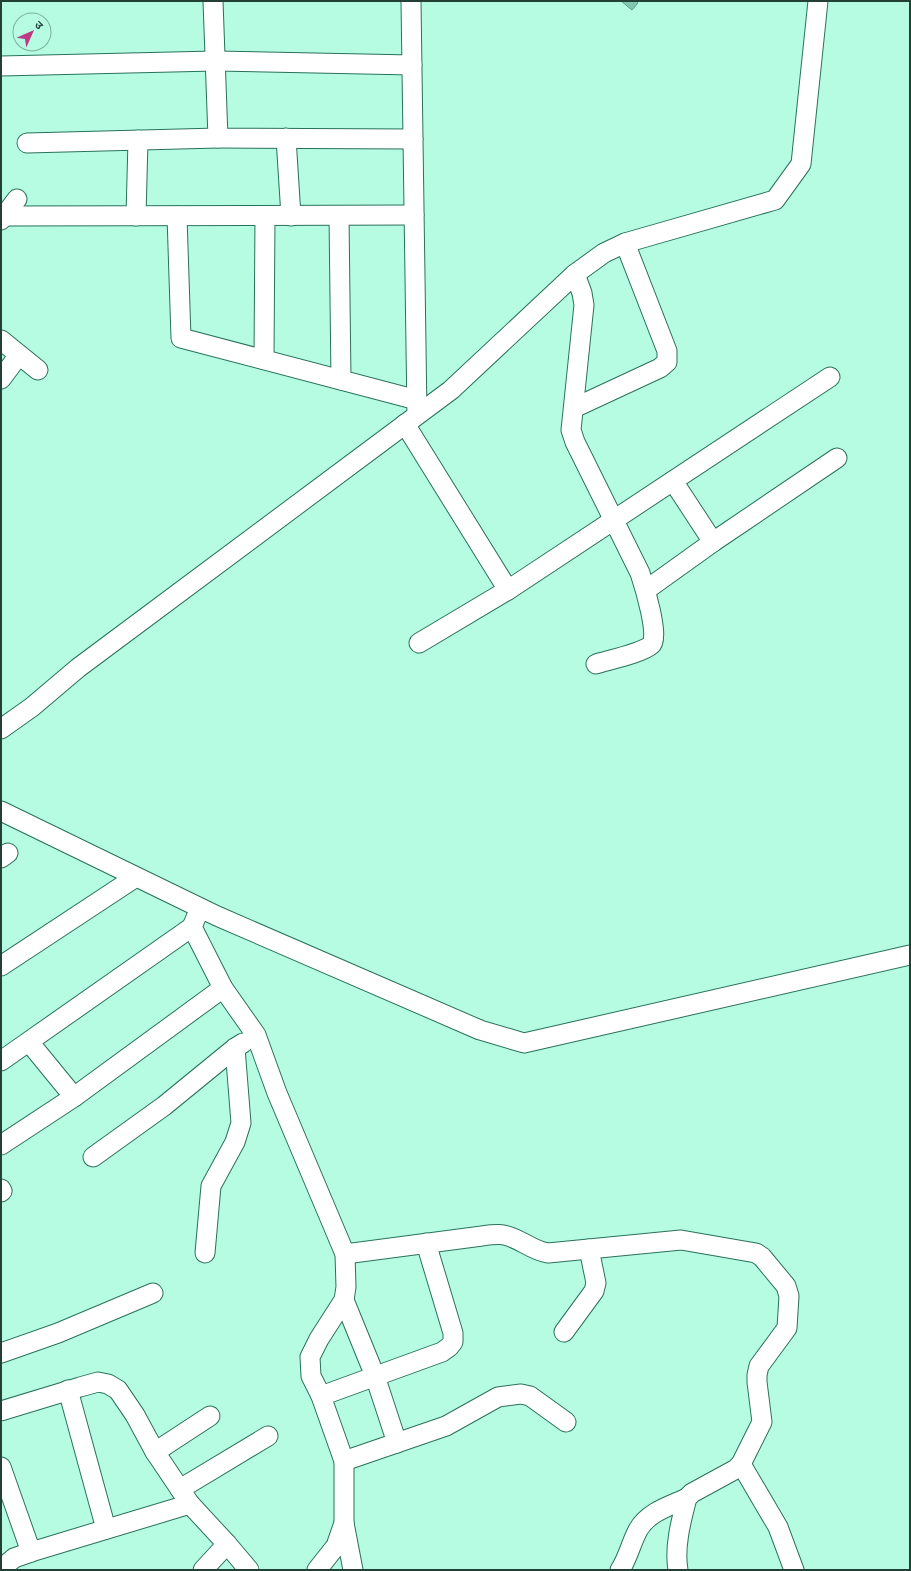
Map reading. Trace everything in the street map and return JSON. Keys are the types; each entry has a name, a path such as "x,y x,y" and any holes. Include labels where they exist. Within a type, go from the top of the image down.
{"street":[{"path":"213,1 218,138"},
{"path":"411,1 414,216 413,413 508,590"},
{"path":"1,729 32,707 78,668 413,413 451,390 575,274 604,253 625,243 775,200 801,164 818,1"},
{"path":"1,66 215,61 412,65"},
{"path":"27,143 218,138 413,139"},
{"path":"286,138 291,216"},
{"path":"136,216 138,140"},
{"path":"2,218 17,199"},
{"path":"2,218 136,216 414,216"},
{"path":"177,216 181,338 341,380 413,413"},
{"path":"264,359 265,216"},
{"path":"339,216 341,380"},
{"path":"574,408 660,368 667,362 667,350 625,243"},
{"path":"575,274 584,305 571,430 575,442 640,573 646,590 655,636 653,644 644,650 596,664"},
{"path":"1,340 38,370"},
{"path":"1,379 19,355"},
{"path":"419,643 508,590 830,377"},
{"path":"646,590 713,542 837,458"},
{"path":"673,481 713,542"},
{"path":"1,811 200,908 480,1030 524,1043 910,955"},
{"path":"1,966 136,877"},
{"path":"1,1061 192,927 200,908"},
{"path":"192,927 223,988 256,1035 277,1093 345,1254 346,1287 344,1300 319,1339 310,1357 311,1376 321,1396 344,1461 344,1523 353,1570"},
{"path":"1,1145 74,1097 223,988"},
{"path":"93,1157 164,1106 235,1048 256,1035"},
{"path":"29,1042 74,1097"},
{"path":"205,1253 211,1186 231,1149 241,1123 235,1048"},
{"path":"345,1254 482,1236 503,1235 511,1237 539,1252 548,1253 681,1240 756,1253 762,1257 786,1286 789,1296 786,1328 760,1366 757,1375 762,1422 741,1464 736,1469 692,1493 687,1498 651,1515 643,1522 620,1570"},
{"path":"321,1396 442,1352 449,1348 453,1342 453,1333 426,1243"},
{"path":"564,1332 594,1291 596,1283 589,1249"},
{"path":"1,1353 58,1333 153,1293"},
{"path":"344,1300 375,1376 397,1443"},
{"path":"1,1411 98,1382 108,1384 118,1390 135,1415 155,1452 185,1497 249,1570"},
{"path":"68,1390 106,1530"},
{"path":"344,1461 446,1426 494,1399 521,1394 530,1396 566,1422"},
{"path":"155,1452 210,1416"},
{"path":"1,1569 14,1558 106,1530 185,1497 268,1436"},
{"path":"741,1464 778,1527 794,1570"},
{"path":"1,1467 31,1552"},
{"path":"678,1570 676,1560 677,1550 687,1498"},
{"path":"317,1570 336,1546 344,1523"},
{"path":"203,1570 227,1544"}],"building":[{"path":"621,1 636,1 638,3 632,10"}]}
